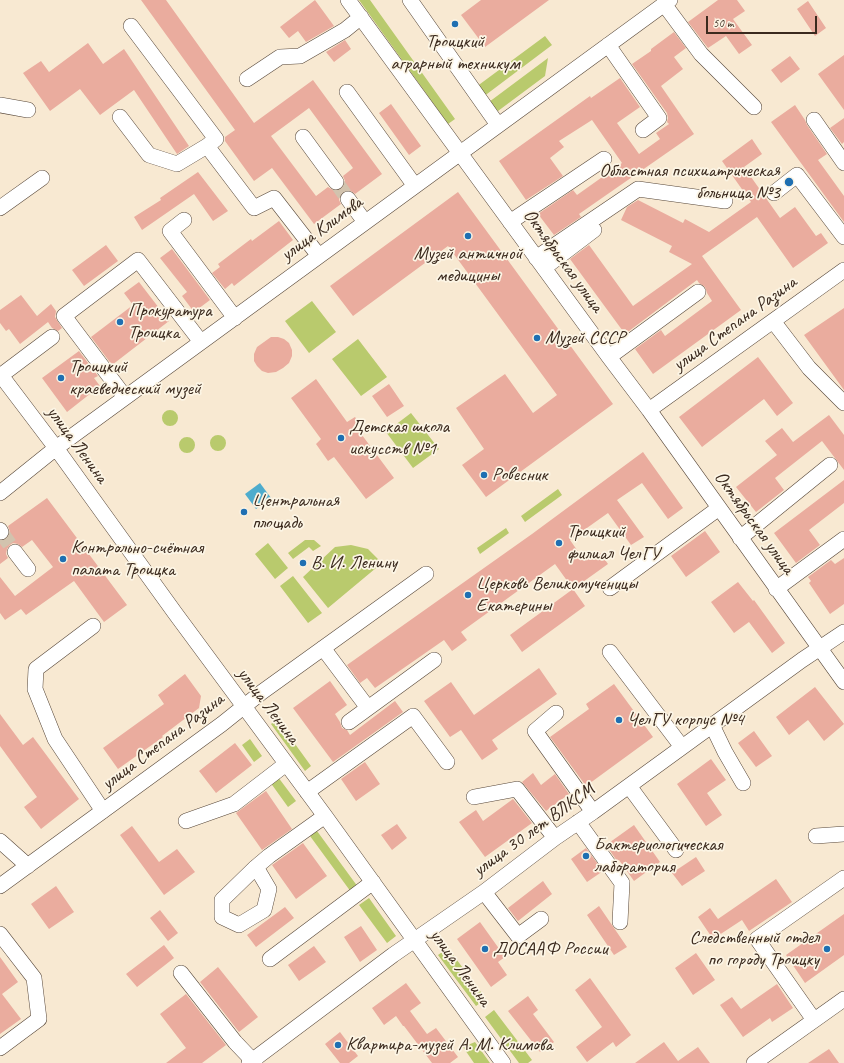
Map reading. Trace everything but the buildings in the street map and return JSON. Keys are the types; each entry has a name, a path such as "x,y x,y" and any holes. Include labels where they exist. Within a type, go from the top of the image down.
{"street":[{"name":"Октябрьская улица","path":"348,0 649,410 844,682"},
{"path":"410,0 498,125"},
{"path":"667,2 701,54 754,107"},
{"name":"улица Климова","path":"0,493 56,448 125,397 667,2"},
{"path":"247,79 280,57 300,56 345,30 361,17"},
{"path":"120,117 149,155 177,164 216,139 131,26"},
{"path":"608,45 659,118 642,130"},
{"path":"347,92 415,186"},
{"path":"0,106 28,110"},
{"path":"814,120 844,163"},
{"path":"303,137 336,182"},
{"path":"207,146 254,208 274,198 319,256"},
{"path":"510,222 604,159"},
{"path":"774,193 797,175 844,237"},
{"path":"0,208 42,178"},
{"path":"540,263 638,188 725,201"},
{"path":"348,199 366,222"},
{"path":"184,220 170,231 235,318"},
{"path":"540,263 594,230"},
{"path":"125,397 64,316 138,260 201,342"},
{"name":"улица Степана Разина","path":"649,410 844,270"},
{"path":"609,357 698,292"},
{"path":"773,321 808,368 844,403"},
{"path":"0,375 52,337"},
{"name":"улица Ленина","path":"0,375 56,448 504,1063"},
{"path":"740,538 830,465"},
{"path":"610,588 719,508"},
{"path":"776,589 844,539"},
{"path":"15,552 28,569"},
{"name":"улица Степана Разина","path":"0,886 222,724 262,692 426,574"},
{"path":"94,626 36,669 35,689 55,739 103,811"},
{"name":"улица 30 лет ВЛКСМ","path":"252,1062 415,940 484,892 555,838 629,786 712,724 844,632"},
{"path":"323,648 368,708"},
{"path":"610,652 682,747"},
{"path":"349,722 434,660"},
{"path":"556,712 535,731 593,812"},
{"path":"307,792 413,716 447,762"},
{"path":"712,724 725,752 743,783"},
{"path":"186,821 234,804 286,764"},
{"path":"629,786 676,850"},
{"path":"474,797 517,789 555,838"},
{"path":"256,867 325,816"},
{"path":"578,822 622,883 620,922"},
{"path":"816,836 844,834"},
{"path":"0,841 28,866"},
{"path":"814,1020 757,939 844,878"},
{"path":"270,959 373,882"},
{"path":"484,892 518,936 542,919"},
{"path":"0,934 34,978 39,1019 0,1048"},
{"path":"181,973 252,1062"},
{"path":"761,1061 844,999"}],"green space":[{"path":"359,0 370,0 455,119 448,124"},
{"path":"545,36 552,45 483,97 476,87"},
{"path":"548,58 545,76 498,111 489,102"},
{"path":"312,301 336,332 309,353 285,321"},
{"path":"358,339 387,377 361,396 332,359"},
{"path":"170,410 176,412 178,418 176,424 170,426 164,424 162,418 164,412"},
{"path":"411,413 439,449 413,468 386,432"},
{"path":"218,435 224,437 226,443 224,449 218,451 212,449 210,443 212,437"},
{"path":"187,437 193,439 195,445 193,451 187,453 181,451 179,445 181,439"},
{"path":"558,489 562,495 525,522 521,516"},
{"path":"506,528 509,533 480,554 477,548"},
{"path":"305,540 314,540 321,546 313,551 309,547 293,559 288,553"},
{"path":"268,543 288,568 275,579 255,554"},
{"path":"351,545 368,549 382,563 328,608 303,577 335,547"},
{"path":"293,576 322,613 308,623 280,586"},
{"path":"277,719 311,766 305,771 271,724"},
{"path":"250,739 262,756 254,762 242,745"},
{"path":"278,777 296,801 288,807 270,782"},
{"path":"317,831 358,887 351,892 310,836"},
{"path":"369,898 396,936 387,943 359,905"},
{"path":"448,948 486,999 476,1006 438,955"},
{"path":"494,1010 532,1060 528,1063 519,1063 485,1017"},
{"path":"475,1042 490,1063 474,1063 463,1047"}],"water":[{"path":"260,483 271,498 256,509 245,494"}],"tunnel":[{"path":"336,182 348,199"},
{"path":"1,532 15,552"}],"place":[{"name":"Троицкий аграрный техникум","path":"455,24"},
{"name":"Областная психиатрическая больница №3","path":"789,182"},
{"name":"Музей античной медицины","path":"468,236"},
{"name":"Прокуратура Троицка","path":"120,322"},
{"name":"Музей СССР","path":"537,338"},
{"name":"Троицкий краеведческий музей","path":"61,378"},
{"name":"Детская школа искусств №1","path":"341,438"},
{"name":"Ровесник","path":"484,475"},
{"name":"Центральная площадь","path":"244,512"},
{"name":"Троицкий филиал ЧелГУ","path":"559,543"},
{"name":"Контрольно-счётная палата Троицка","path":"63,559"},
{"name":"В. И. Ленину","path":"303,563"},
{"name":"Церковь Великомученицы Екатерины","path":"468,595"},
{"name":"ЧелГУ корпус №4","path":"619,720"},
{"name":"Бактериологическая лаборатория","path":"586,856"},
{"name":"ДОСААФ России","path":"485,949"},
{"name":"Следственный отдел по городу Троицку","path":"827,949"},
{"name":"Квартира-музей А. М. Климова","path":"338,1045"}]}
